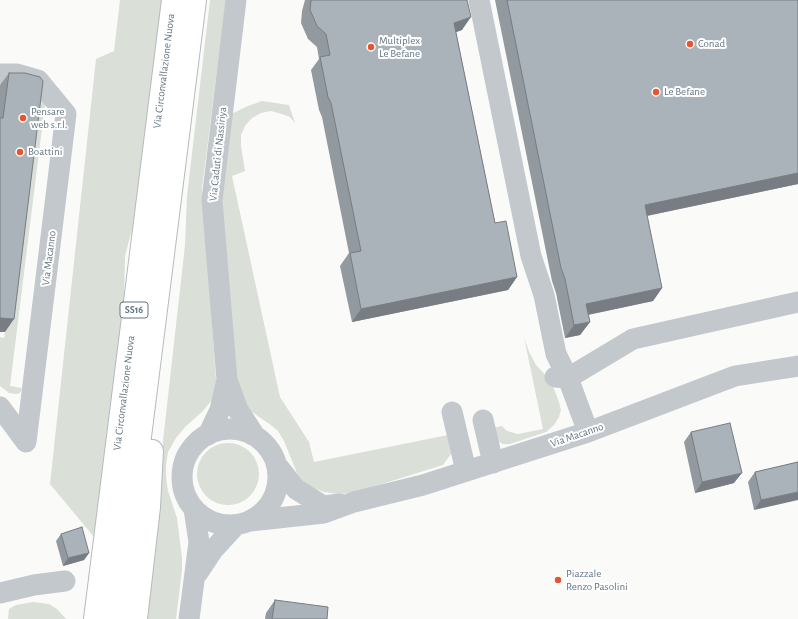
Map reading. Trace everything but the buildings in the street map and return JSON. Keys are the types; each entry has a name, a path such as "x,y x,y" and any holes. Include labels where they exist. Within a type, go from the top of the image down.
{"main road":[{"name":"Via Circonvallazione Nuova","path":"95,619 173,0"},
{"name":"Via Circonvallazione Nuova","path":"117,619 195,0"},
{"path":"136,619 149,507 160,275"}],"street":[{"name":"Via Caduti di Nassiriya","path":"236,0 212,200 227,380 238,410 255,436"},
{"path":"479,0 531,256 530,299 542,357 554,377 568,378 633,339 798,302"},
{"name":"Via Macanno","path":"0,74 17,74 38,80 66,114 26,442 0,407"},
{"name":"Via Macanno","path":"194,509 205,518 224,525 324,513 354,502 423,485 588,432 735,376 798,366"},
{"path":"568,378 588,432"},
{"name":"Via Caduti di Nassiriya","path":"208,435 220,410 227,380"},
{"path":"452,412 466,471"},
{"path":"483,420 493,463"},
{"name":"Via Macanno","path":"189,619 199,542 194,509 185,493 182,474 187,456 198,442 208,435 223,430 240,430 255,436 269,448 276,464 296,489 323,506 354,502"},
{"name":"Via Macanno","path":"195,578 213,550 243,523 261,514 271,503 278,484 276,464"},
{"path":"0,593 34,585 65,581"}],"shaded area":[{"path":"120,0 163,0 135,218 125,256 124,299 94,537 50,484 96,59 114,51"},
{"path":"210,0 226,0 202,188 216,391 204,410 185,427 176,438 168,452 166,477 168,491 177,518 182,558 176,619 143,619 185,245 187,196"},
{"path":"35,87 45,104 10,386 22,388 20,393 16,394 9,393 0,386 0,337 4,338 5,332"},
{"path":"262,101 289,105 295,123 290,117 271,111 261,113 252,118 245,126 241,135 241,146 245,171 232,176 280,397 309,442 314,462 448,435 451,454 443,465 353,493 338,494 324,492 313,488 303,481 297,473 284,441 278,431 249,410 237,394 221,185 231,114"},
{"path":"524,337 529,352 536,365 551,381 561,410 554,425 546,432 510,444 503,444 497,441 492,428 502,426 507,431 518,434 543,429"},
{"path":"228,443 240,445 250,452 257,462 259,474 257,486 250,496 240,503 228,505 216,503 206,496 199,486 197,474 199,462 206,452 216,445"},
{"path":"33,602 49,604 57,609 66,619 8,619 9,609 16,605"}],"place":[{"name":"Conad","path":"690,44"},
{"name":"Multiplex Le Befane","path":"371,47"},
{"name":"Le Befane","path":"656,92"},
{"name":"Pensare web s.r.l.","path":"23,118"},
{"name":"Boattini","path":"20,152"},
{"name":"Piazzale Renzo Pasolini","path":"558,580"}]}
